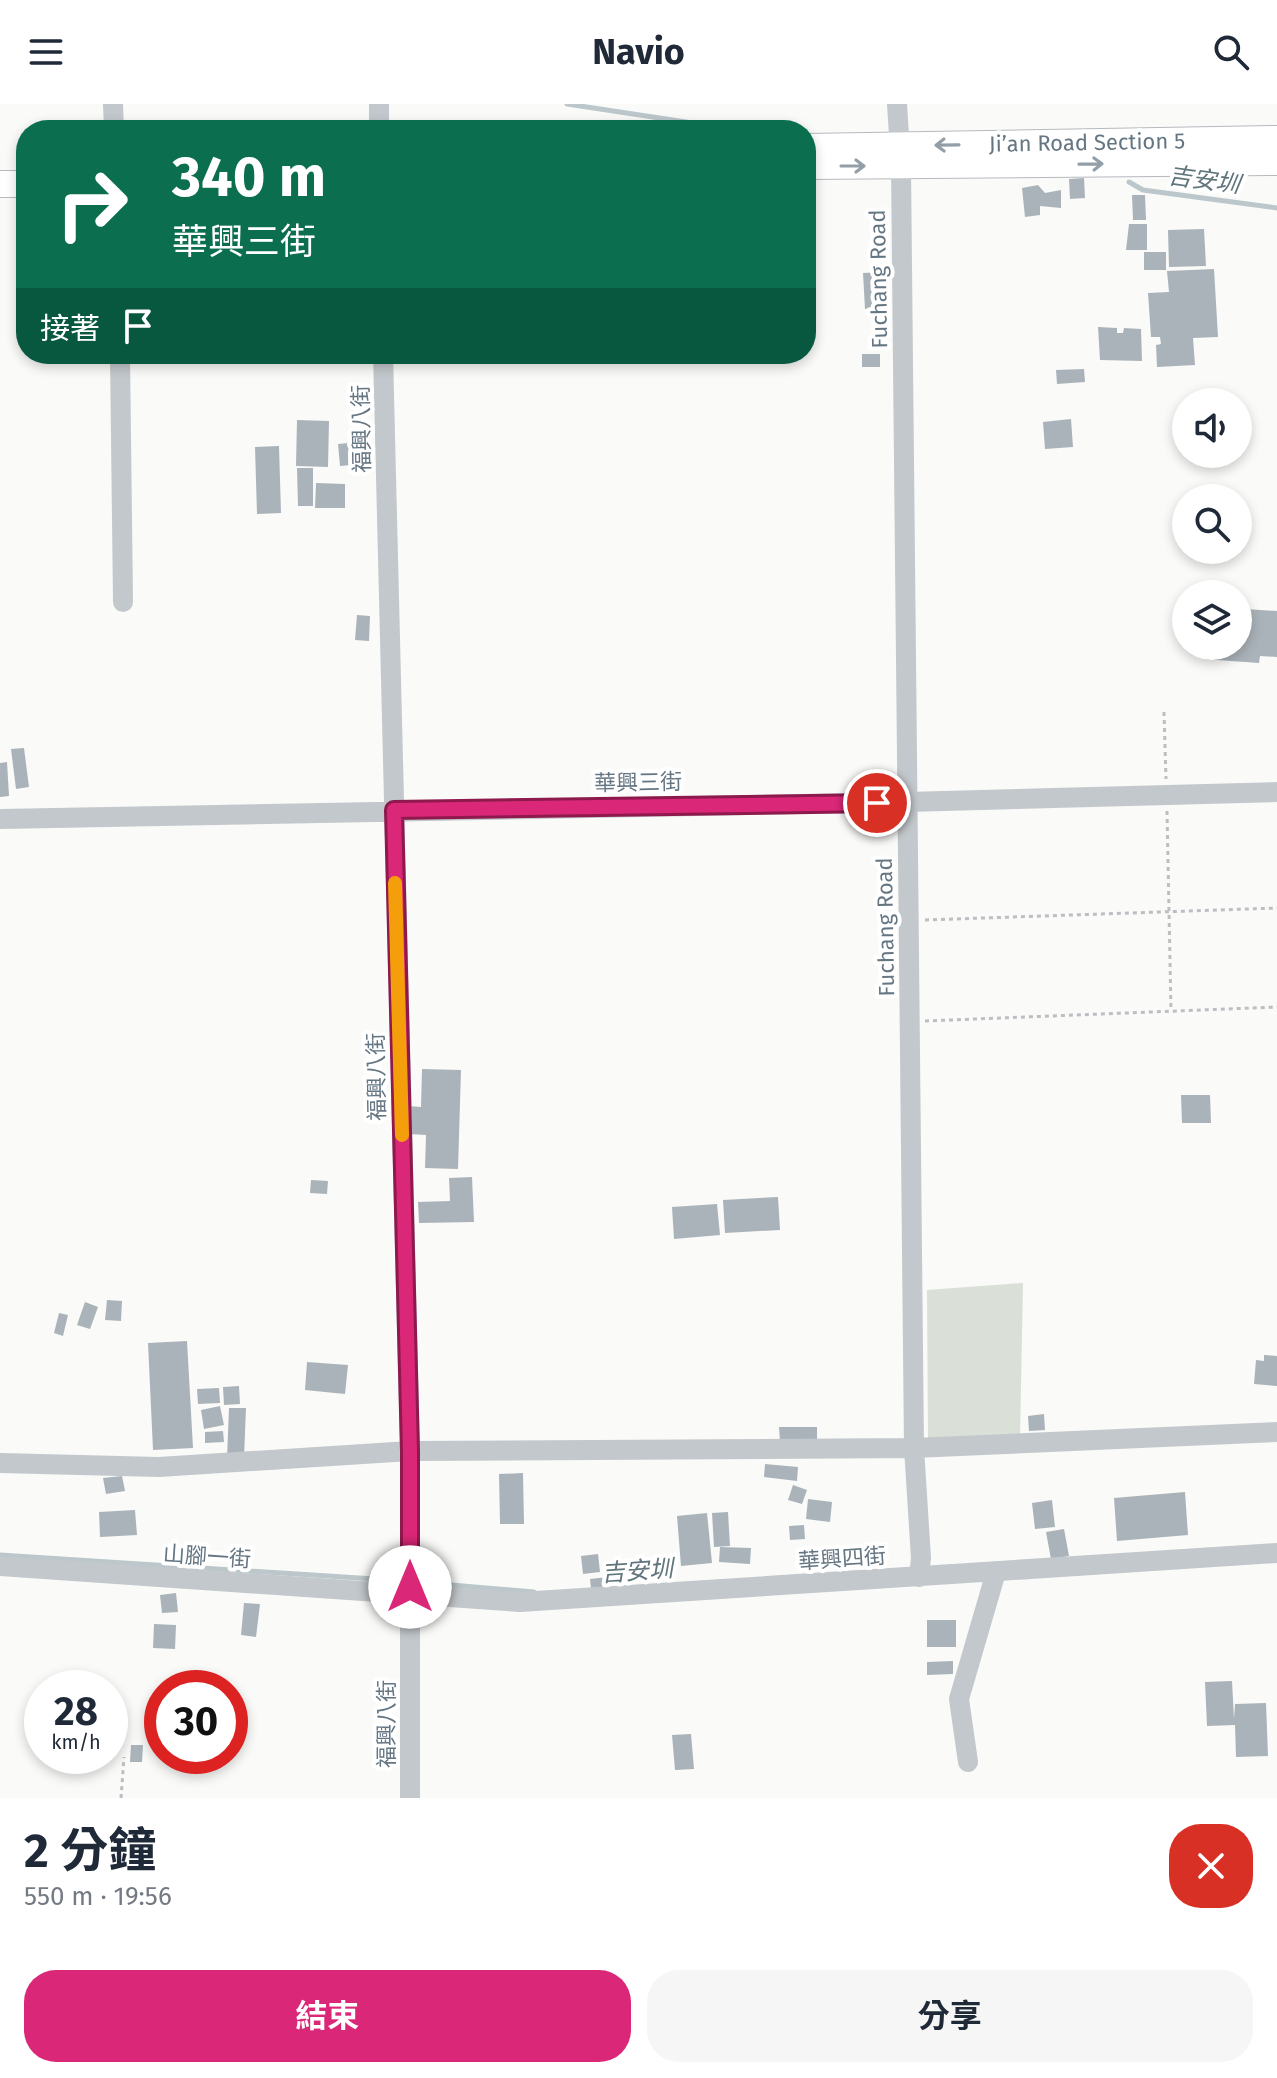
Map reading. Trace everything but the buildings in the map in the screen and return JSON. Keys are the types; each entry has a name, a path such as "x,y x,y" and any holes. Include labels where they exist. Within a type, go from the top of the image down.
{"main road":[{"name":"Ji’an Road Section 5","path":"899,156 1277,139"},
{"path":"816,148 899,156"},
{"name":"Ji’an Road Section 5","path":"899,156 1277,162"},
{"path":"816,165 899,156"}],"street":[{"name":"Fuchang Road","path":"897,104 911,1021 914,1448 920,1569"},
{"path":"120,364 123,602"},
{"name":"福興八街","path":"383,364 410,1451 410,1798"},
{"name":"華興三街","path":"0,819 1277,792"},
{"path":"0,1463 159,1467 410,1451 914,1448 1277,1432"},
{"name":"華興四街","path":"410,1585 520,1602 920,1569 996,1572 1277,1553"},
{"name":"山腳一街","path":"0,1566 410,1585"},
{"path":"968,1762 959,1699 996,1572"}],"path":[{"path":"1164,712 1171,1011"},
{"path":"909,920 1277,908"},
{"path":"911,1021 1277,1007"},
{"path":"121,1798 123,1774"}],"shaded area":[{"path":"1023,1283 1020,1437 928,1441 927,1290"}],"waterway":[{"name":"吉安圳","path":"567,104 673,120"},
{"name":"吉安圳","path":"1129,182 1143,190 1277,208"},
{"name":"吉安圳","path":"0,1555 406,1581"},
{"name":"吉安圳","path":"416,1582 534,1592"}],"slow traffic":[{"path":"395,883 402,1135"}],"route":[{"path":"410,1587 410,1451 394,810 877,803"}]}
